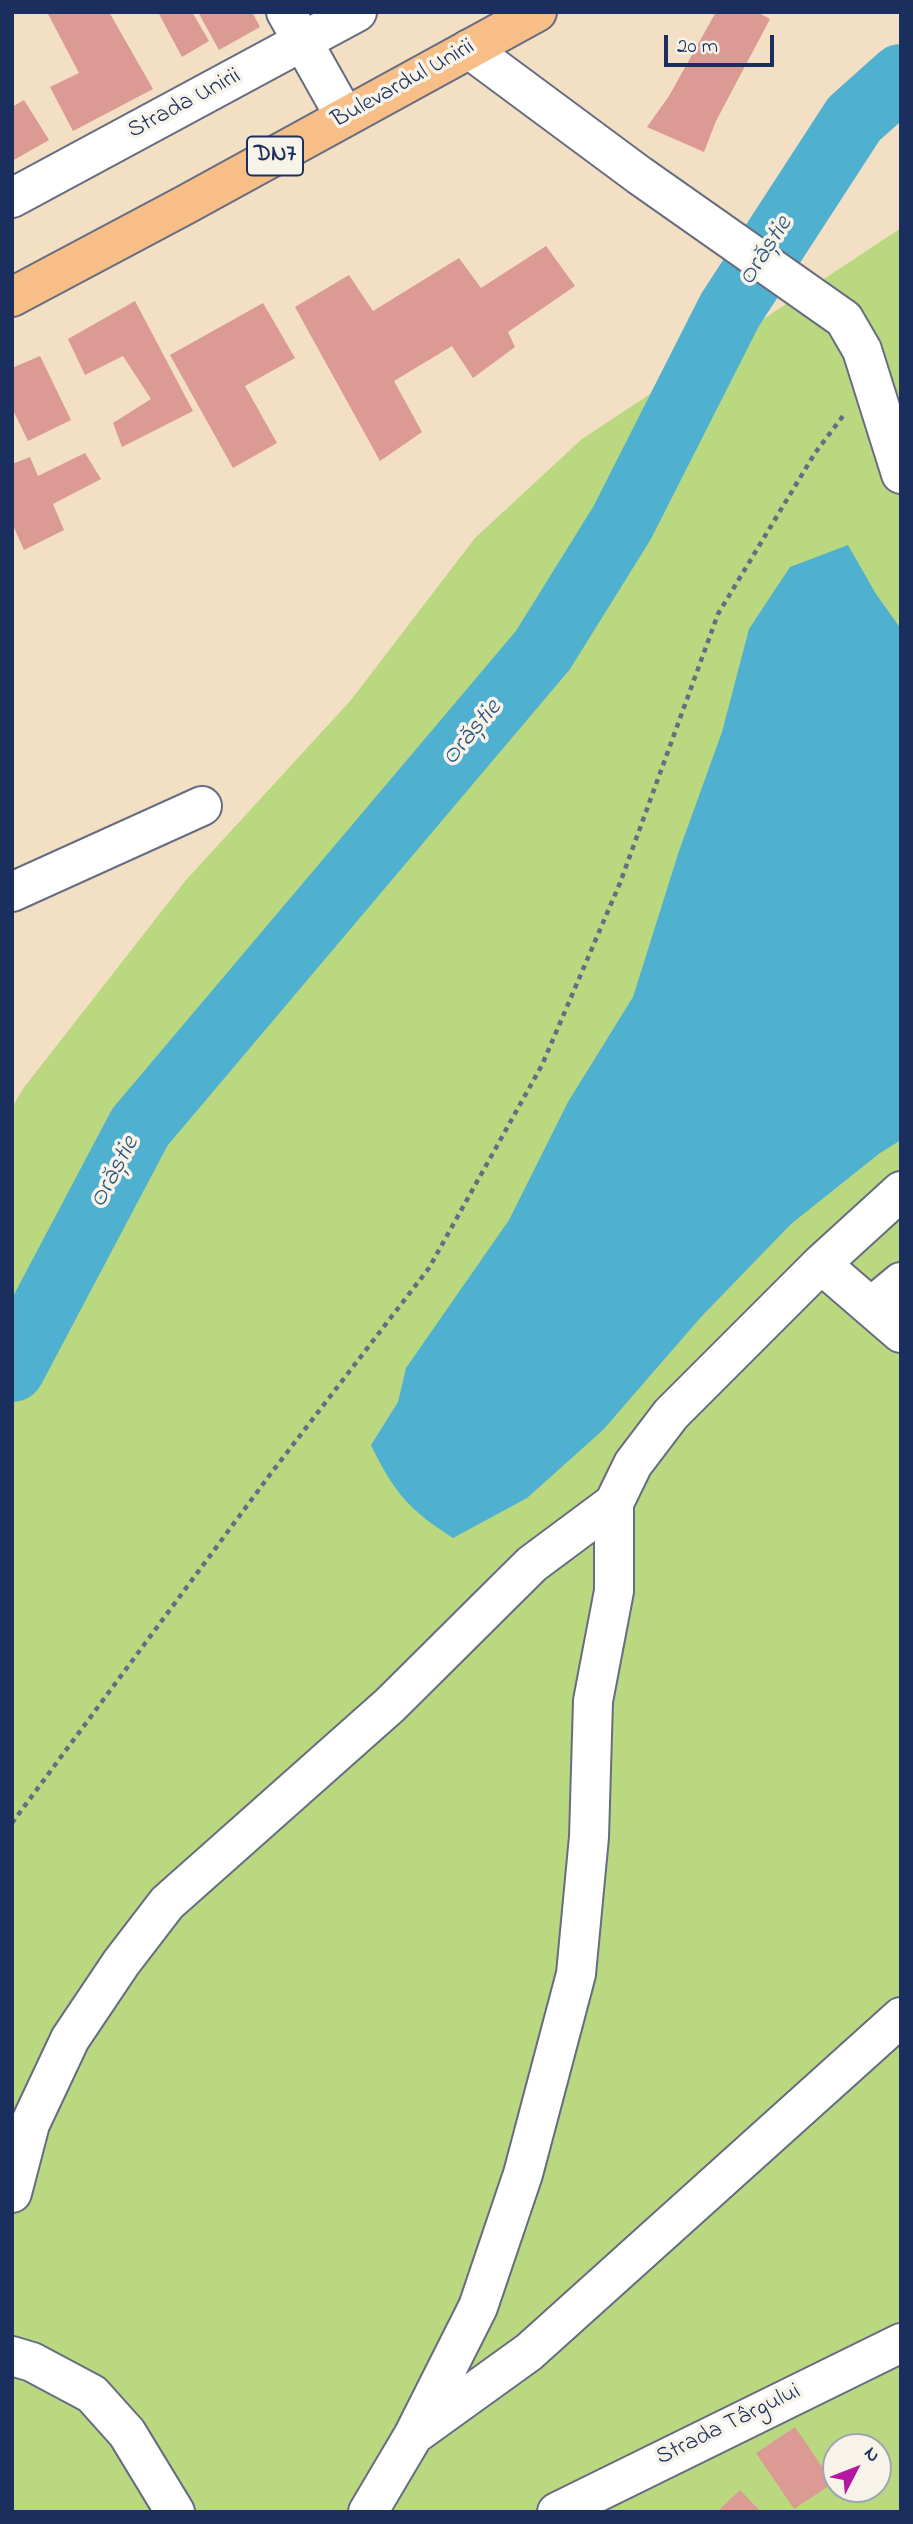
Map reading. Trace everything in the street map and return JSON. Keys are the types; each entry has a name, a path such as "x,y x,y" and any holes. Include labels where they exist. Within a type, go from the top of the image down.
{"main road":[{"name":"Bulevardul Unirii","path":"12,297 537,12"}],"street":[{"name":"Strada Unirii","path":"12,198 294,27 357,12"},
{"path":"294,27 345,117"},
{"path":"469,49 639,175 844,319 862,350 901,474"},
{"path":"12,891 202,806"},
{"path":"368,2512 413,2436 478,2307 523,2174 576,1973 589,1837 593,1701 614,1591 614,1503 633,1464 671,1414 821,1264 901,1191"},
{"path":"821,1264 901,1332"},
{"path":"871,1307 901,1282"},
{"path":"12,2193 30,2124 69,2039 121,1963 167,1903 390,1705 532,1564 614,1503"},
{"path":"413,2436 529,2352 901,2017"},
{"name":"Strada Târgului","path":"557,2512 901,2343"},
{"path":"12,2356 32,2362 92,2394 127,2433 175,2512"}],"path":[{"path":"12,1822 272,1472 429,1268 542,1065 620,883 718,614 815,453 871,378"}],"green space":[{"path":"901,228 901,2512 12,2512 12,1108 22,1090 186,880 351,700 475,538 582,439"}],"water":[{"path":"848,545 876,594 901,629 901,1140 880,1153 791,1224 701,1317 603,1430 527,1498 453,1538 425,1518 404,1498 387,1475 371,1445 398,1402 406,1368 509,1220 568,1102 633,997 679,851 722,732 749,629 790,567"}],"building":[{"path":"47,12 109,12 153,89 73,131 50,87 79,73"},
{"path":"158,12 192,12 209,41 182,57"},
{"path":"198,12 252,12 260,27 219,50"},
{"path":"716,12 757,12 770,19 716,121 704,152 647,127 669,96"},
{"path":"24,100 49,140 12,161 12,107"},
{"path":"546,246 575,286 508,332 515,347 473,378 452,346 394,381 422,432 380,461 295,307 349,275 373,311 459,258 481,288"},
{"path":"135,301 193,411 122,447 113,423 151,399 123,356 85,375 68,339"},
{"path":"263,303 295,358 245,386 277,443 233,468 170,355"},
{"path":"40,356 71,420 28,441 12,408 12,368"},
{"path":"85,453 101,479 53,504 64,530 24,550 12,523 12,464 30,457 38,476"},
{"path":"795,2427 822,2467 822,2490 794,2509 756,2453"},
{"path":"740,2490 761,2512 720,2512"}],"waterway":[{"name":"Orăștie","path":"12,1369 140,1127 543,650 622,523 730,310 854,119 901,77"}]}
